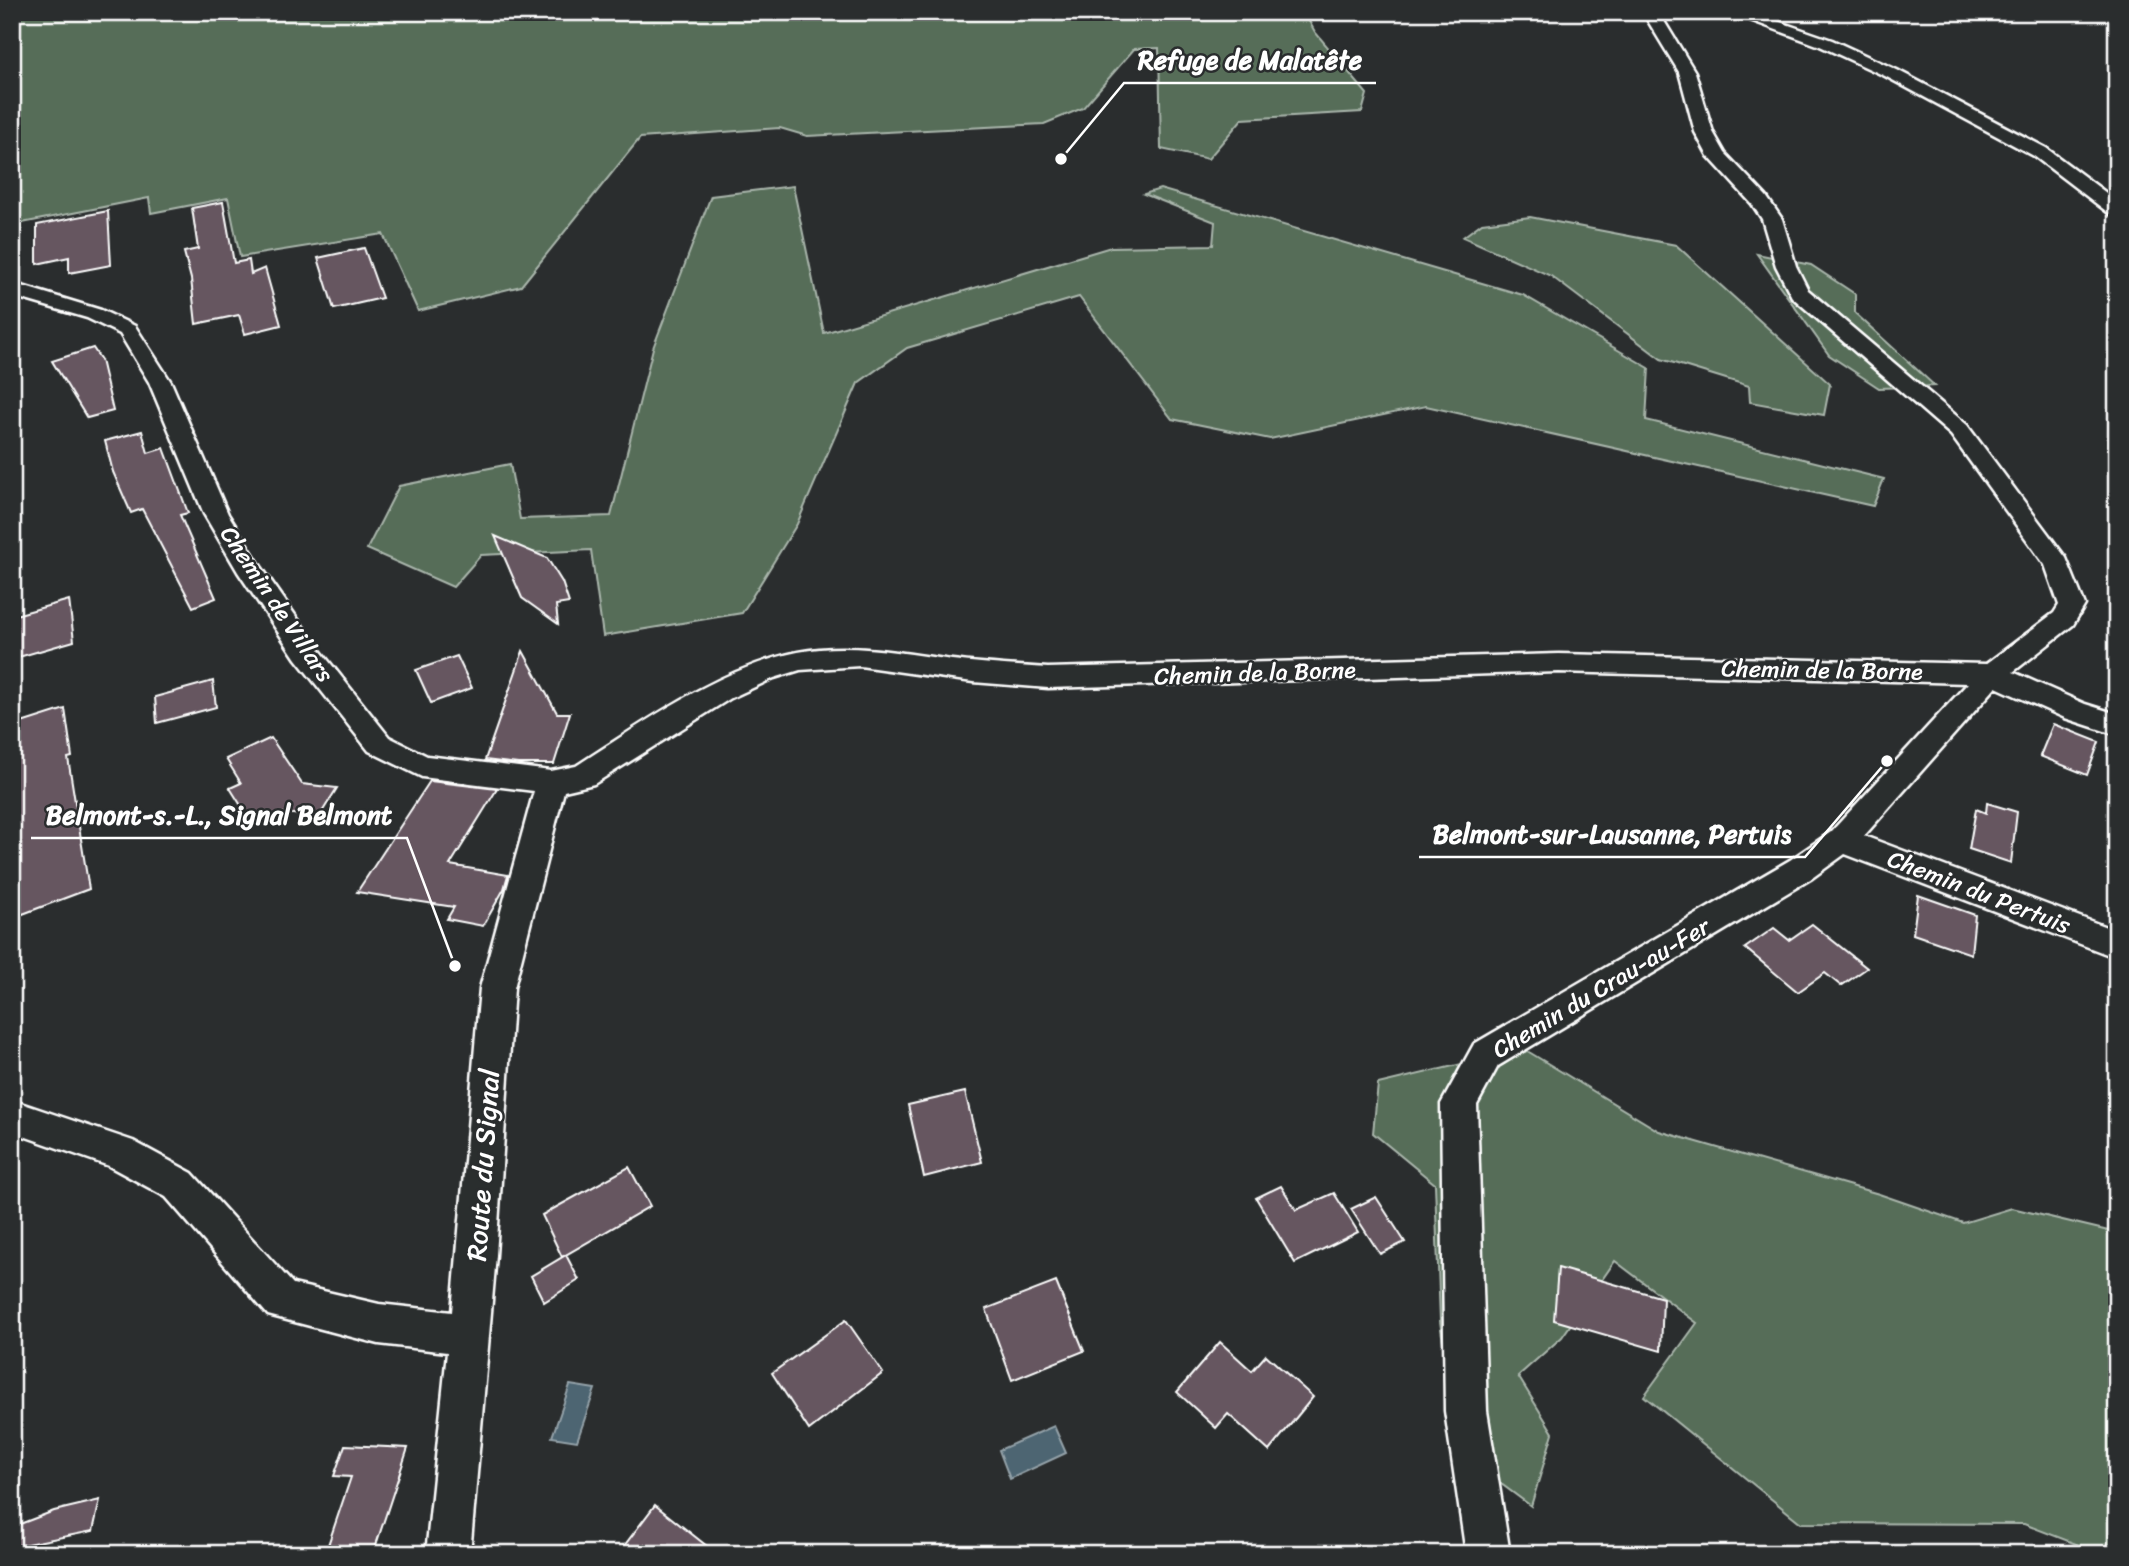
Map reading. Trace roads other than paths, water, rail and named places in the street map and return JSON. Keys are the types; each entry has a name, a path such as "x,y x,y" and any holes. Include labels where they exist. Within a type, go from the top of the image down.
{"street":[{"name":"Chemin du Crau-au-Fer","path":"1488,1554 1466,1410 1460,1104 1486,1055 1801,870 1842,839 1992,674 2064,619 2072,605 2057,564 1959,429 1799,292 1786,266 1772,219 1759,200 1717,156 1704,132 1687,72 1656,21 1655,12"},
{"path":"1735,12 1826,43 1891,73 2040,152 2117,210"},
{"name":"Chemin de Villars","path":"12,289 94,314 128,330 160,383 216,514 251,572 306,652 379,744 422,766 551,782"},
{"name":"Chemin de la Borne","path":"551,782 584,776 721,691 764,671 800,661 830,657 860,657 973,672 1048,678 1559,663 1992,674"},
{"path":"1992,674 2075,711 2117,725"},
{"name":"Route du Signal","path":"448,1554 477,1255 497,988 551,782"},
{"name":"Chemin du Pertuis","path":"1842,839 2117,945"},
{"path":"12,1116 120,1153 179,1185 282,1301 379,1324 468,1334"}],"water":[{"path":"570,1385 595,1389 577,1441 552,1437"},
{"path":"1054,1426 1066,1453 1010,1479 999,1450"}],"place":[{"name":"Refuge de Malatête","path":"1061,159"},
{"name":"Belmont-sur-Lausanne, Pertuis","path":"1887,761"},
{"name":"Belmont-s.-L., Signal Belmont","path":"455,966"}]}
